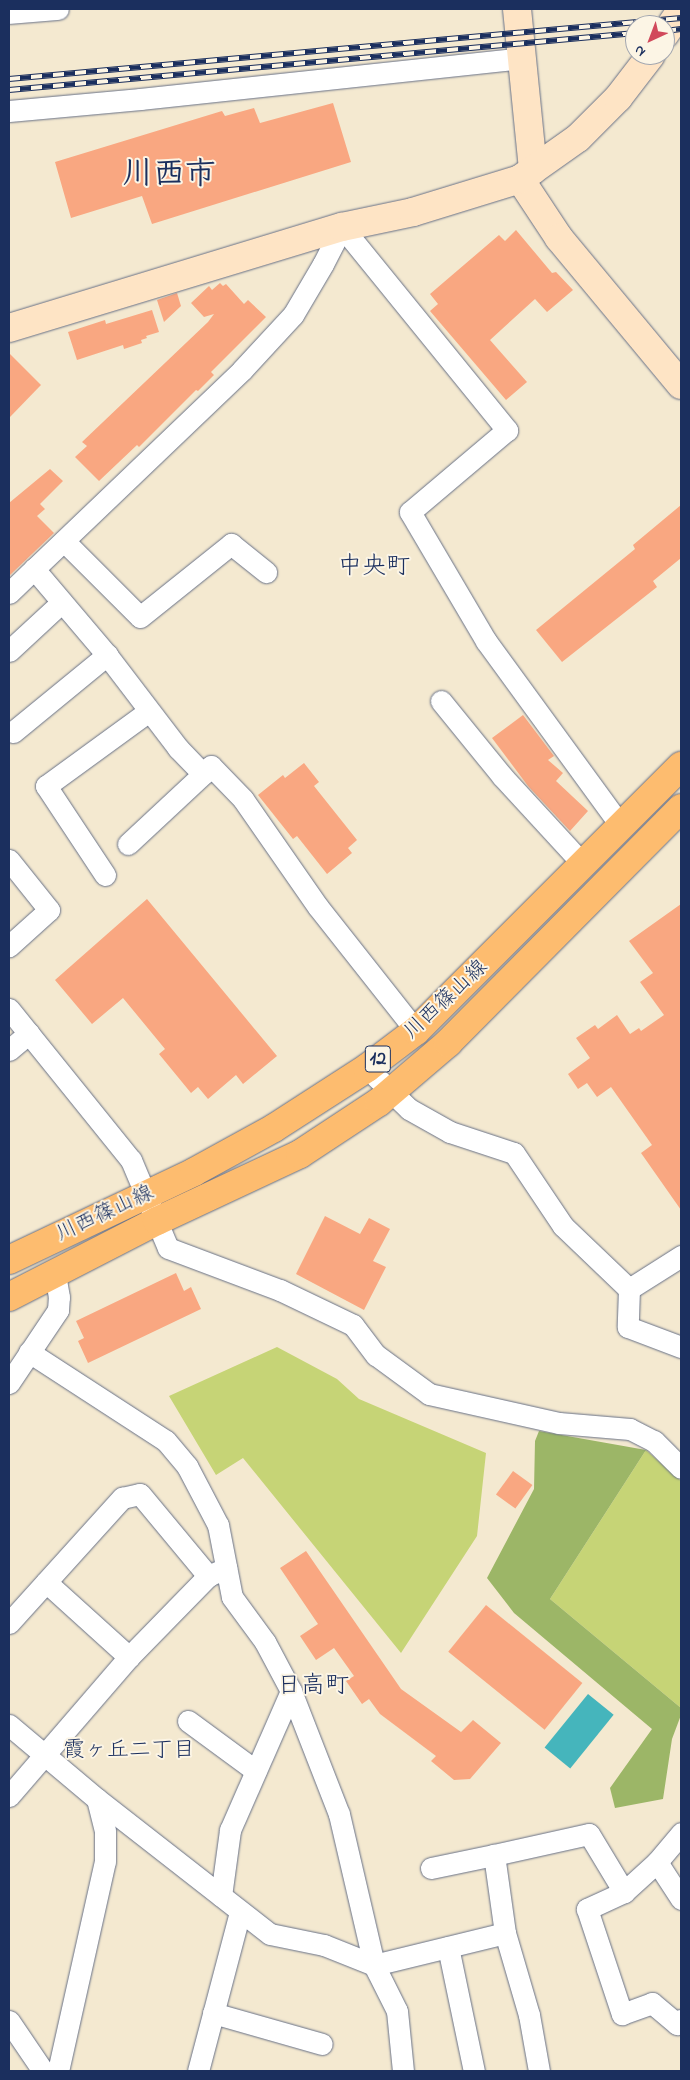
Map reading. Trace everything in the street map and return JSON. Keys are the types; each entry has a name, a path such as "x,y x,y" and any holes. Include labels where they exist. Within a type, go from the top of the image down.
{"main road":[{"name":"川西篠山線","path":"9,1260 194,1172 274,1128 367,1068 416,1031 681,766"},
{"name":"川西篠山線","path":"9,1297 157,1221 300,1154 379,1102 448,1043 681,808"}],"street":[{"path":"9,13 58,9"},
{"path":"517,9 522,58 526,174 559,238 681,385"},
{"path":"9,111 140,99 522,58"},
{"path":"9,328 342,227 413,212 526,174 578,138 618,98 643,65"},
{"path":"9,593 242,370 293,315 342,227"},
{"path":"342,227 507,430 410,512 486,641 620,826"},
{"path":"64,541 140,617 231,544 266,572"},
{"path":"34,569 107,656 178,748 203,774"},
{"path":"9,651 62,602"},
{"path":"13,732 107,656"},
{"path":"441,701 502,776 583,864"},
{"path":"105,875 46,786 149,711"},
{"path":"128,844 211,766 243,799 318,907 416,1031"},
{"path":"9,860 49,910 9,946"},
{"path":"9,1009 88,1110 131,1160 168,1248 280,1290 353,1325 376,1355 429,1394 559,1423 630,1429 654,1441 681,1468"},
{"path":"9,1050 29,1033"},
{"path":"367,1068 410,1109 450,1132 514,1153 563,1226 629,1289 628,1328 681,1347"},
{"path":"629,1289 681,1256"},
{"path":"9,1383 58,1310 59,1297 55,1275"},
{"path":"9,1796 130,1657 217,1572 218,1525 187,1466 166,1441 29,1352"},
{"path":"9,1623 122,1498 140,1494 217,1572 232,1597 265,1642 291,1691 339,1814 374,1965 397,2011 403,2071"},
{"path":"46,1582 130,1657"},
{"path":"220,1896 230,1830 291,1691"},
{"path":"188,1722 256,1771"},
{"path":"9,1725 97,1799 270,1934 324,1946 374,1965 505,1933"},
{"path":"58,2071 105,1861 105,1830 97,1799"},
{"path":"681,1833 657,1862 624,1892 587,1909 622,2014 652,2002 677,2024 681,2020"},
{"path":"432,1868 590,1834 624,1892"},
{"path":"494,1856 505,1933 529,2015 539,2071"},
{"path":"657,1862 681,1899"},
{"path":"198,2071 240,1912"},
{"path":"448,1947 474,2071"},
{"path":"214,2012 322,2044"},
{"path":"9,2021 43,2071"}],"green space":[{"path":"277,1347 337,1379 359,1399 486,1453 477,1536 401,1653 243,1458 216,1475 169,1396"},
{"path":"539,1431 646,1450 550,1599 681,1708 681,1715 672,1739 663,1799 615,1808 610,1788 652,1729 514,1613 487,1578 534,1489 535,1441"},
{"path":"646,1450 681,1481 681,1708 550,1599"}],"water":[{"path":"588,1694 614,1715 570,1768 545,1748"}],"building":[{"path":"333,103 351,162 152,224 142,196 71,218 55,162 222,111 225,116 254,108 260,123"},
{"path":"516,230 552,273 556,272 573,290 547,312 535,299 490,340 527,382 506,400 430,311 438,304 430,294 499,235 505,241"},
{"path":"220,283 223,286 226,284 244,304 248,300 266,317 211,372 214,375 198,391 196,390 139,447 137,445 99,481 75,457 87,446 82,442 208,322 214,314 204,317 191,303 209,286 212,290"},
{"path":"177,293 181,306 164,322 157,300"},
{"path":"152,310 159,332 146,336 147,338 141,340 142,343 124,349 123,345 77,360 68,332 105,320 106,324"},
{"path":"9,353 41,385 9,418"},
{"path":"50,469 63,481 40,504 45,509 37,516 54,533 9,576 9,503"},
{"path":"681,505 681,558 653,581 657,587 562,662 536,630 635,549 633,545"},
{"path":"523,715 554,756 548,760 563,773 556,781 588,811 570,831 528,786 492,738"},
{"path":"304,763 319,782 314,786 357,840 348,848 352,853 327,874 297,836 293,839 258,795 283,775 285,778"},
{"path":"147,899 277,1056 243,1084 236,1075 208,1099 198,1087 191,1093 159,1054 165,1049 123,998 92,1024 55,980"},
{"path":"681,904 681,1210 641,1153 652,1145 611,1087 597,1097 587,1083 578,1089 568,1074 590,1058 576,1038 595,1025 598,1029 617,1015 630,1034 639,1028 641,1031 664,1015 640,982 653,973 629,941"},
{"path":"325,1216 360,1234 369,1218 390,1229 373,1261 386,1267 364,1310 296,1274"},
{"path":"176,1273 184,1291 191,1287 201,1309 88,1363 78,1341 84,1338 76,1321"},
{"path":"513,1471 532,1485 515,1509 496,1494"},
{"path":"306,1551 401,1689 461,1732 473,1720 501,1743 470,1779 454,1780 431,1761 436,1756 380,1714 369,1699 362,1704 346,1681 354,1676 334,1648 316,1660 300,1636 318,1624 280,1568"},
{"path":"486,1605 582,1683 545,1730 448,1652"}],"railway":[{"path":"9,79 681,18"},
{"path":"675,30 681,29"},
{"path":"9,90 625,34"}],"district":[{"name":"川西市","path":"169,176"},
{"name":"中央町","path":"374,568"},
{"name":"日高町","path":"313,1687"},
{"name":"霞ヶ丘二丁目","path":"129,1752"}]}
